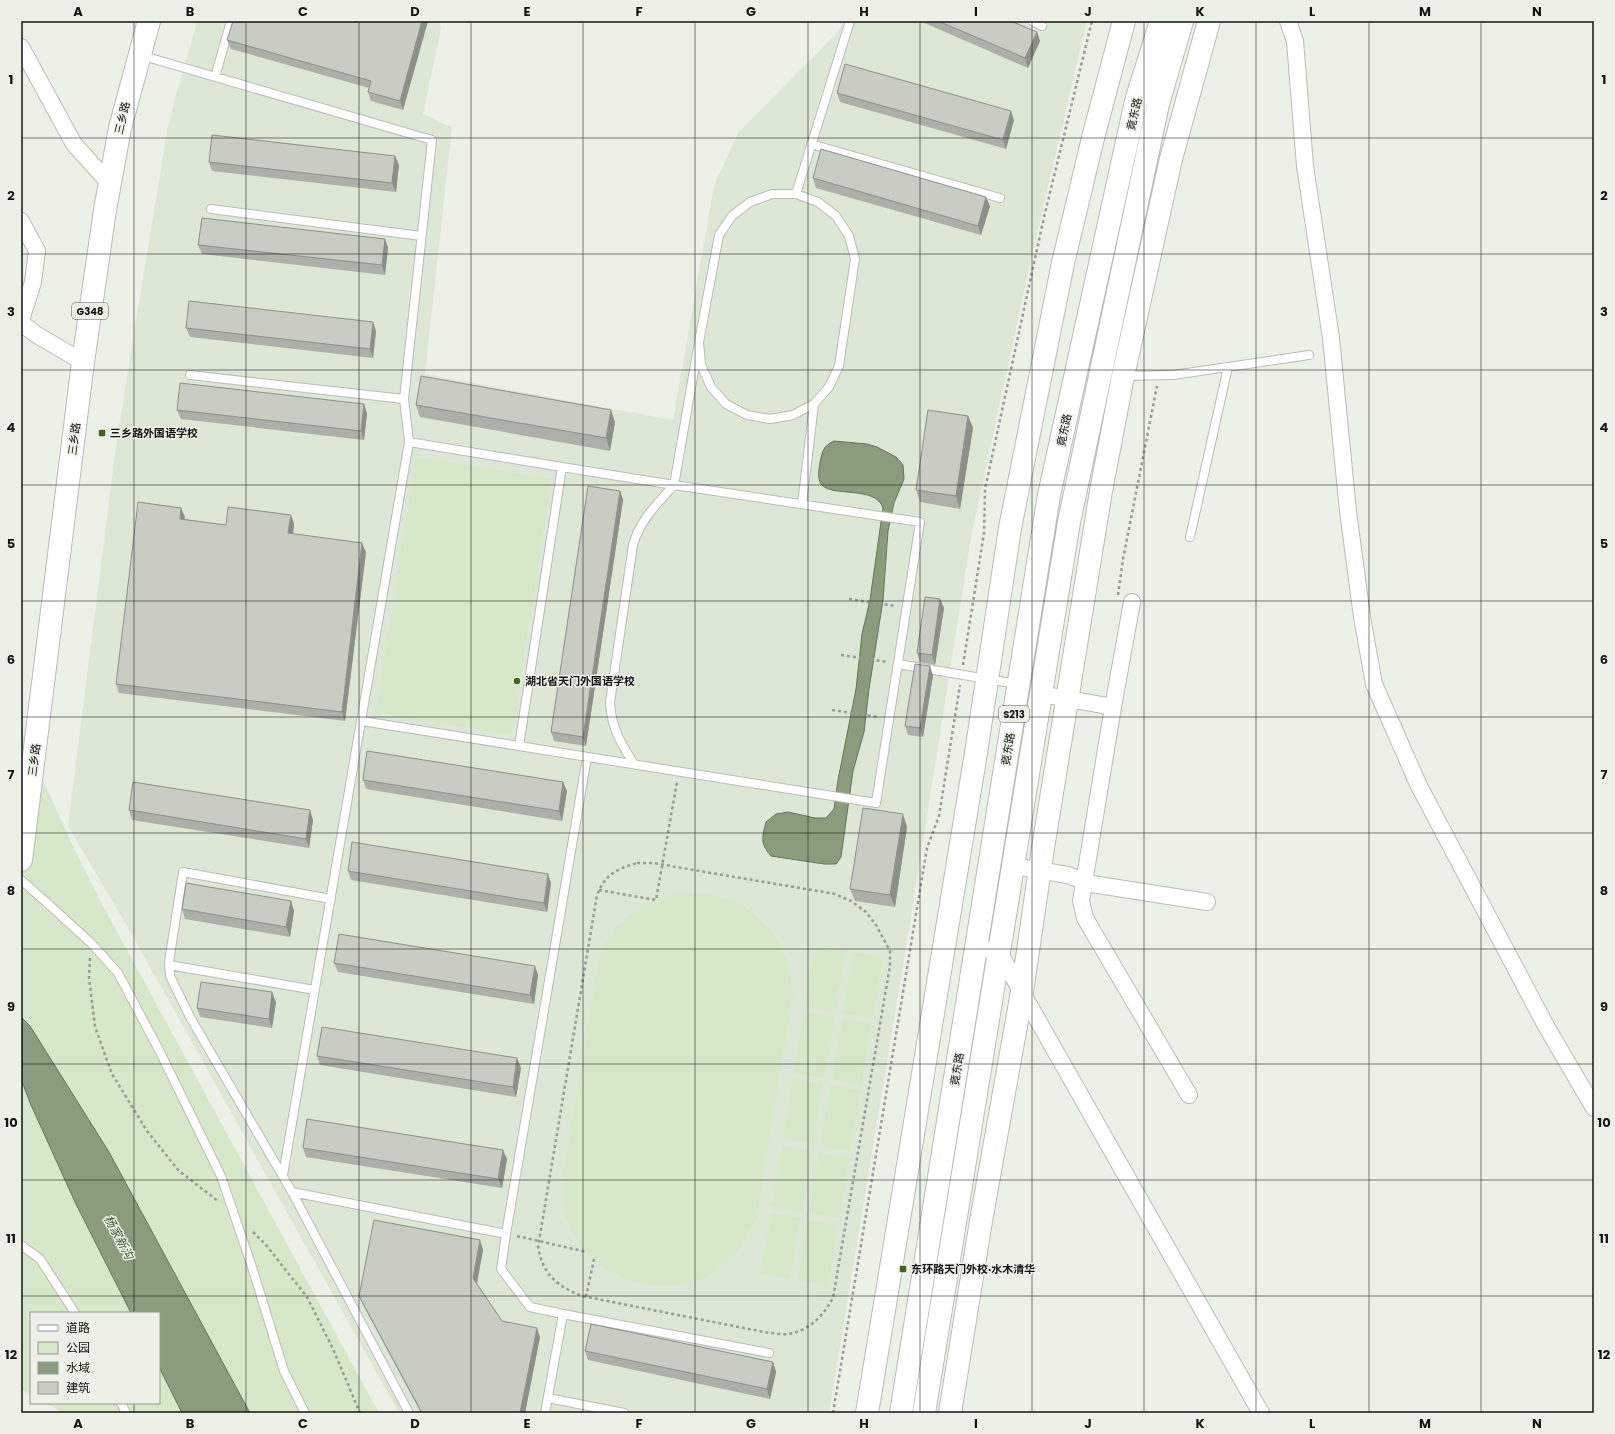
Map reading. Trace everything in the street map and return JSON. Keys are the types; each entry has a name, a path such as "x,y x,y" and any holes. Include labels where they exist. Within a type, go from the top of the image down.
{"main road":[{"name":"三乡路","path":"21,860 83,362 109,183 121,122 149,21"},
{"path":"867,1413 987,679 1010,528 1058,285 1090,149 1124,21"},
{"name":"竟东路","path":"901,1413 1049,495 1136,101 1161,21"},
{"name":"竟东路","path":"924,1413 1069,522 1112,374 1158,104 1182,21"},
{"path":"950,1413 1022,992 1040,870 1101,491 1112,374 1209,21"}],"street":[{"path":"1288,21 1295,41 1304,166 1331,338 1348,511 1362,617 1374,684 1419,786 1546,1026 1594,1108"},
{"path":"21,47 74,144 109,183"},
{"path":"21,221 37,251 33,282 21,320"},
{"path":"21,323 36,335 83,362"},
{"path":"1132,602 1081,901 1085,918 1189,1095"},
{"path":"1041,694 1113,707"},
{"path":"1013,866 1068,875 1092,884 1207,902"},
{"path":"976,948 999,952 1261,1413"}],"lane":[{"path":"215,77 231,21"},
{"path":"796,194 850,21"},
{"path":"1032,21 1042,26"},
{"path":"139,54 432,140 404,399 409,442 283,1175"},
{"path":"811,144 1000,198"},
{"path":"634,764 618,739 611,714 610,702 632,545 642,522 674,485 699,342 719,236 732,216 750,202 772,194 796,194 818,202 836,216 849,236 855,259 839,366 829,387 814,404 793,415 770,419 747,415 726,404 711,387 701,365 699,342"},
{"path":"211,209 421,236"},
{"path":"1112,374 1174,375 1309,355"},
{"path":"1190,537 1228,367"},
{"path":"190,375 404,399"},
{"path":"802,504 814,404"},
{"path":"362,721 876,803 920,522 674,485 409,442"},
{"path":"519,746 562,467"},
{"path":"898,664 1019,684"},
{"path":"588,757 501,1269 530,1307 769,1353"},
{"path":"331,899 183,872 169,965 170,976 190,1018 283,1175 409,1413"},
{"path":"21,880 91,943 118,973 159,1050 221,1176 284,1371 305,1413"},
{"path":"169,965 315,990"},
{"path":"292,1192 506,1234"},
{"path":"21,1245 40,1259 73,1312"},
{"path":"545,1413 564,1314"},
{"path":"548,1398 624,1413"},
{"path":"122,1404 126,1413"}],"path":[{"path":"833,1413 924,868 928,848 939,816 984,533 985,489 1044,217 1092,21"},
{"path":"850,599 906,608"},
{"path":"841,655 898,664"},
{"path":"832,710 889,718"},
{"path":"599,890 656,900 679,771"},
{"path":"636,863 653,863 835,894 851,900 866,912 886,941 890,951 890,966 833,1298 825,1312 814,1323 801,1330 787,1334 769,1333 586,1297 569,1291 557,1284 540,1257 538,1247 599,890 603,882 624,866 636,863"},
{"path":"91,943 89,977 95,1026 112,1074 147,1131 179,1171 234,1214 266,1245 307,1297 333,1349 360,1413"},
{"path":"506,1234 587,1252"},
{"path":"586,1297 594,1259"}],"shaded area":[{"name":"湖北省天门外国语学校","path":"197,21 439,21 441,28 423,114 452,127 425,374 673,420 714,186 738,133 838,32 844,21 1087,21 1033,250 971,537 910,923 829,1413 399,1413 127,926 68,826 117,439 168,125"}],"green space":[{"path":"416,457 552,479 511,735 375,713"},
{"path":"21,731 71,842 102,904 379,1413 64,1413 48,1404 160,1404 160,1312 30,1312 30,1394 21,1389"},
{"path":"677,893 712,894 744,906 770,929 787,959 793,993 756,1219 735,1253 718,1269 698,1279 677,1285 656,1285 635,1282 615,1274 597,1262 582,1247 565,1214 562,1181 600,953 617,926 644,904"},
{"path":"816,946 846,951 835,1012 805,1006"},
{"path":"853,952 883,958 873,1018 843,1013"},
{"path":"804,1012 835,1017 824,1078 794,1073"},
{"path":"842,1019 872,1024 861,1084 832,1079"},
{"path":"793,1079 823,1084 813,1145 783,1139"},
{"path":"831,1085 861,1091 850,1151 820,1146"},
{"path":"782,1146 812,1151 802,1212 772,1206"},
{"path":"820,1153 850,1158 839,1218 809,1213"},
{"path":"771,1213 801,1218 790,1279 761,1273"},
{"path":"808,1220 838,1225 828,1285 798,1280"}],"water":[{"path":"834,441 867,444 877,447 896,457 903,465 904,479 894,503 888,531 883,600 864,732 853,771 841,857 836,864 824,864 771,856 765,847 763,836 766,822 776,814 788,812 815,818 826,818 834,809 838,780 856,689 862,634 870,600 883,508 879,501 872,497 863,494 826,488 821,484 819,474 822,453 827,445"},
{"name":"杨家新沟","path":"21,1017 30,1026 109,1152 250,1413 182,1413 160,1369 160,1312 130,1312 75,1202 31,1105 21,1079"}],"building":[{"path":"233,21 422,21 400,101 368,92 371,81 227,40"},
{"path":"938,21 1011,21 1037,32 1025,58"},
{"path":"845,64 1011,111 1003,140 837,93"},
{"path":"212,135 395,156 392,183 209,162"},
{"path":"821,149 986,197 978,226 813,178"},
{"path":"202,218 385,239 382,265 198,245"},
{"path":"189,301 373,322 370,349 186,328"},
{"path":"421,376 611,410 606,438 416,405"},
{"path":"180,383 364,404 361,431 177,410"},
{"path":"928,410 968,416 956,496 916,490"},
{"path":"588,486 620,491 583,737 551,732"},
{"path":"138,502 181,508 180,519 226,525 228,507 291,515 288,533 362,543 342,712 116,684"},
{"path":"925,597 940,599 932,655 917,653"},
{"path":"915,664 930,666 920,728 905,726"},
{"path":"367,751 563,782 559,811 363,780"},
{"path":"133,782 310,810 306,839 129,810"},
{"path":"863,808 903,814 890,895 850,889"},
{"path":"352,842 548,874 544,903 348,871"},
{"path":"186,883 291,901 286,927 182,909"},
{"path":"339,934 535,966 530,995 334,963"},
{"path":"201,982 272,992 269,1019 197,1008"},
{"path":"322,1027 517,1058 513,1087 317,1056"},
{"path":"307,1119 503,1150 498,1179 303,1148"},
{"path":"374,1220 480,1240 473,1278 502,1321 537,1328 520,1413 422,1413 359,1296"},
{"path":"591,1324 773,1362 767,1389 585,1351"}],"place":[{"name":"三乡路外国语学校","path":"102,433"},
{"name":"湖北省天门外国语学校","path":"517,681"},
{"name":"东环路天门外校·水木清华","path":"903,1269"}]}
